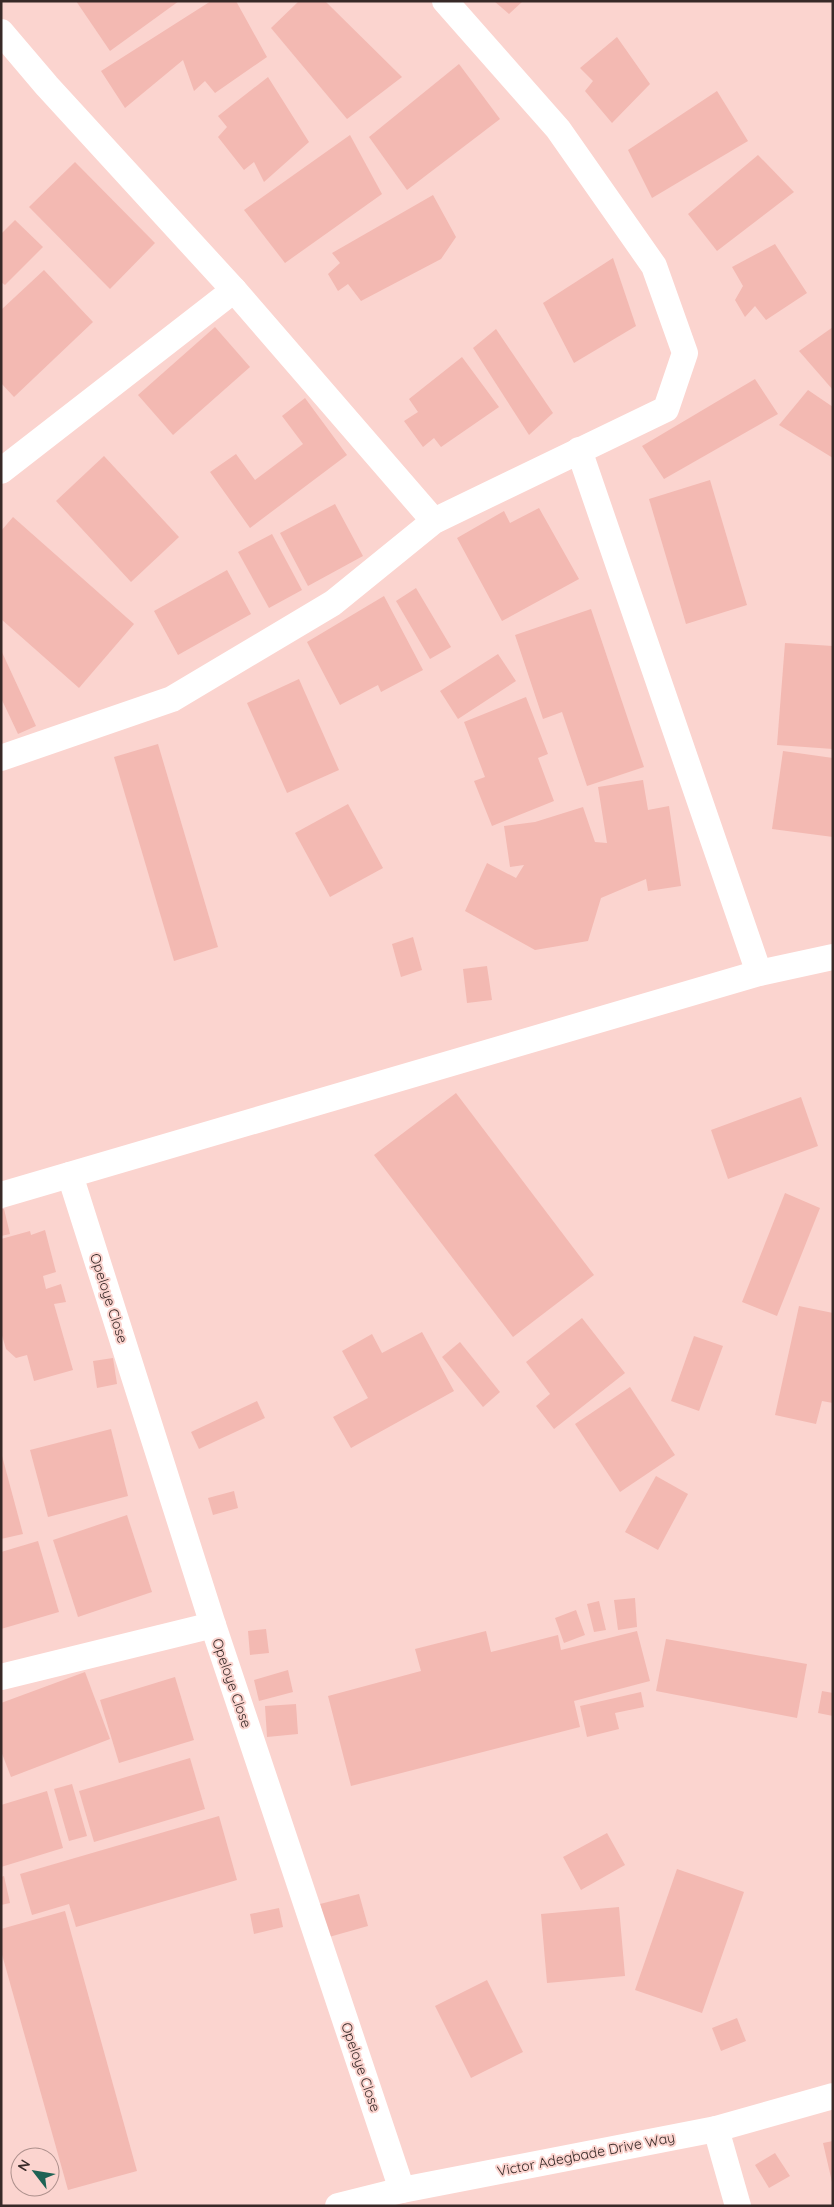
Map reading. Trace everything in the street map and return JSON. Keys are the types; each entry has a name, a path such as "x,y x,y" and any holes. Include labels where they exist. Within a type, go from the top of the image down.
{"street":[{"path":"1,758 172,699 333,603 434,521 666,409 685,353 654,266 558,129 445,1"},
{"path":"1,32 47,86 234,290 434,521"},
{"path":"1,471 234,290"},
{"path":"579,450 759,973"},
{"path":"1,1195 759,973 833,957"},
{"name":"Opeloye Close","path":"70,1175 212,1625 402,2190"},
{"path":"1,1677 212,1625"},
{"name":"Victor Adegbade Drive Way","path":"338,2206 402,2190 716,2129 833,2096"},
{"path":"716,2129 738,2206"}],"building":[{"path":"76,1 179,1 110,51"},
{"path":"211,1 236,1 267,57 215,93 205,81 194,91 183,60 125,108 101,71"},
{"path":"299,1 325,1 402,77 347,119 271,28"},
{"path":"494,1 523,1 509,14"},
{"path":"617,37 650,84 612,123 585,91 593,81 580,68"},
{"path":"459,64 500,119 407,190 369,137"},
{"path":"268,77 309,142 264,182 254,162 244,170 218,137 227,127 218,116"},
{"path":"717,91 748,141 652,198 628,150"},
{"path":"350,135 382,194 285,263 244,210"},
{"path":"758,155 794,192 717,251 688,214"},
{"path":"75,162 155,243 110,289 29,207"},
{"path":"433,195 456,237 441,259 361,301 348,284 338,291 328,274 340,263 332,253"},
{"path":"15,220 43,247 5,285 1,282 1,234"},
{"path":"775,244 807,293 766,320 755,306 745,317 735,300 743,286 732,267"},
{"path":"613,258 636,326 574,363 543,303"},
{"path":"44,270 93,322 14,397 1,383 1,310"},
{"path":"215,327 250,367 173,435 138,395"},
{"path":"833,327 833,390 799,351"},
{"path":"496,329 553,413 529,435 473,348"},
{"path":"462,357 499,407 441,447 434,438 423,447 404,421 418,412 409,399"},
{"path":"755,379 778,414 664,479 642,446"},
{"path":"808,390 833,407 833,458 779,425"},
{"path":"305,398 347,455 250,528 210,472 236,454 255,480 303,444 282,416"},
{"path":"104,456 179,537 131,582 56,501"},
{"path":"710,480 747,605 686,624 649,499"},
{"path":"335,504 363,556 308,586 280,533"},
{"path":"539,508 579,579 502,621 457,538 504,511 510,523"},
{"path":"13,517 134,624 79,688 1,619 1,531"},
{"path":"272,534 302,590 269,608 238,552"},
{"path":"227,570 251,614 178,655 154,611"},
{"path":"416,588 451,647 430,659 396,601"},
{"path":"384,596 423,670 381,692 378,685 340,705 307,642"},
{"path":"591,609 644,767 587,786 562,712 543,719 515,635"},
{"path":"785,643 833,646 833,749 777,745"},
{"path":"1,650 36,726 18,734 1,698"},
{"path":"498,654 516,681 458,719 440,691"},
{"path":"299,679 339,770 287,793 247,703"},
{"path":"526,697 548,754 538,758 554,801 492,826 474,781 485,777 464,722"},
{"path":"158,744 218,947 174,961 114,757"},
{"path":"783,751 833,758 833,837 772,829"},
{"path":"643,780 648,810 669,806 681,886 648,891 646,879 601,898 588,941 535,950 465,911 487,863 516,878 524,865 510,867 504,826 535,822 583,807 595,842 607,843 598,787"},
{"path":"348,804 383,868 330,897 295,833"},
{"path":"413,937 422,970 401,977 392,944"},
{"path":"487,966 492,1000 467,1003 463,969"},
{"path":"456,1093 594,1275 513,1337 374,1155"},
{"path":"801,1097 818,1146 728,1179 711,1130"},
{"path":"785,1193 820,1208 777,1316 742,1302"},
{"path":"1,1209 4,1209 10,1234 1,1236"},
{"path":"45,1230 56,1272 43,1276 46,1289 61,1284 66,1302 54,1304 73,1370 34,1381 27,1355 16,1358 6,1349 1,1332 1,1239 30,1231 31,1235"},
{"path":"799,1306 833,1313 833,1403 822,1401 816,1424 775,1415"},
{"path":"582,1318 625,1373 554,1429 536,1406 550,1394 526,1362"},
{"path":"422,1332 454,1391 351,1448 333,1417 368,1398 342,1351 372,1334 382,1353"},
{"path":"694,1336 723,1346 699,1411 671,1401"},
{"path":"460,1342 500,1392 483,1407 442,1357"},
{"path":"113,1358 117,1384 97,1388 93,1361"},
{"path":"630,1387 675,1455 620,1492 575,1424"},
{"path":"257,1401 265,1418 199,1449 191,1432"},
{"path":"111,1429 128,1496 48,1517 30,1450"},
{"path":"1,1452 23,1534 1,1539"},
{"path":"656,1476 688,1494 658,1550 625,1532"},
{"path":"234,1491 238,1508 213,1515 208,1498"},
{"path":"127,1515 152,1592 78,1617 53,1540"},
{"path":"38,1541 59,1612 1,1629 1,1552"},
{"path":"635,1598 637,1627 618,1630 614,1600"},
{"path":"599,1601 606,1630 594,1632 587,1604"},
{"path":"576,1610 585,1635 564,1643 555,1618"},
{"path":"266,1629 269,1653 250,1655 248,1631"},
{"path":"486,1631 491,1652 558,1635 561,1650 637,1631 650,1681 574,1701 580,1727 351,1786 328,1696 421,1671 415,1649"},
{"path":"666,1639 807,1664 797,1718 656,1691"},
{"path":"288,1670 293,1692 259,1701 254,1680"},
{"path":"85,1672 110,1739 11,1777 1,1751 1,1703"},
{"path":"175,1677 194,1740 119,1763 100,1700"},
{"path":"822,1691 833,1693 833,1716 818,1713"},
{"path":"641,1692 644,1707 615,1713 619,1729 587,1737 580,1706"},
{"path":"296,1704 298,1734 267,1737 265,1706"},
{"path":"190,1758 205,1809 94,1842 79,1791"},
{"path":"72,1784 87,1836 69,1841 54,1789"},
{"path":"47,1791 63,1848 1,1867 1,1805"},
{"path":"219,1816 237,1880 76,1927 69,1904 32,1915 20,1874"},
{"path":"607,1833 625,1865 581,1890 563,1857"},
{"path":"677,1869 744,1892 702,2013 635,1990"},
{"path":"4,1876 10,1903 1,1905 1,1877"},
{"path":"359,1894 368,1926 329,1937 320,1904"},
{"path":"619,1907 625,1976 547,1983 541,1914"},
{"path":"279,1908 283,1927 254,1934 250,1914"},
{"path":"65,1911 137,2171 68,2190 60,2161 60,2147 56,2147 1,1951 1,1929"},
{"path":"487,1980 523,2052 471,2078 435,2006"},
{"path":"737,2018 746,2041 721,2051 712,2028"},
{"path":"833,2141 833,2181 832,2182 823,2143"},
{"path":"775,2153 790,2176 769,2188 755,2165"}]}
